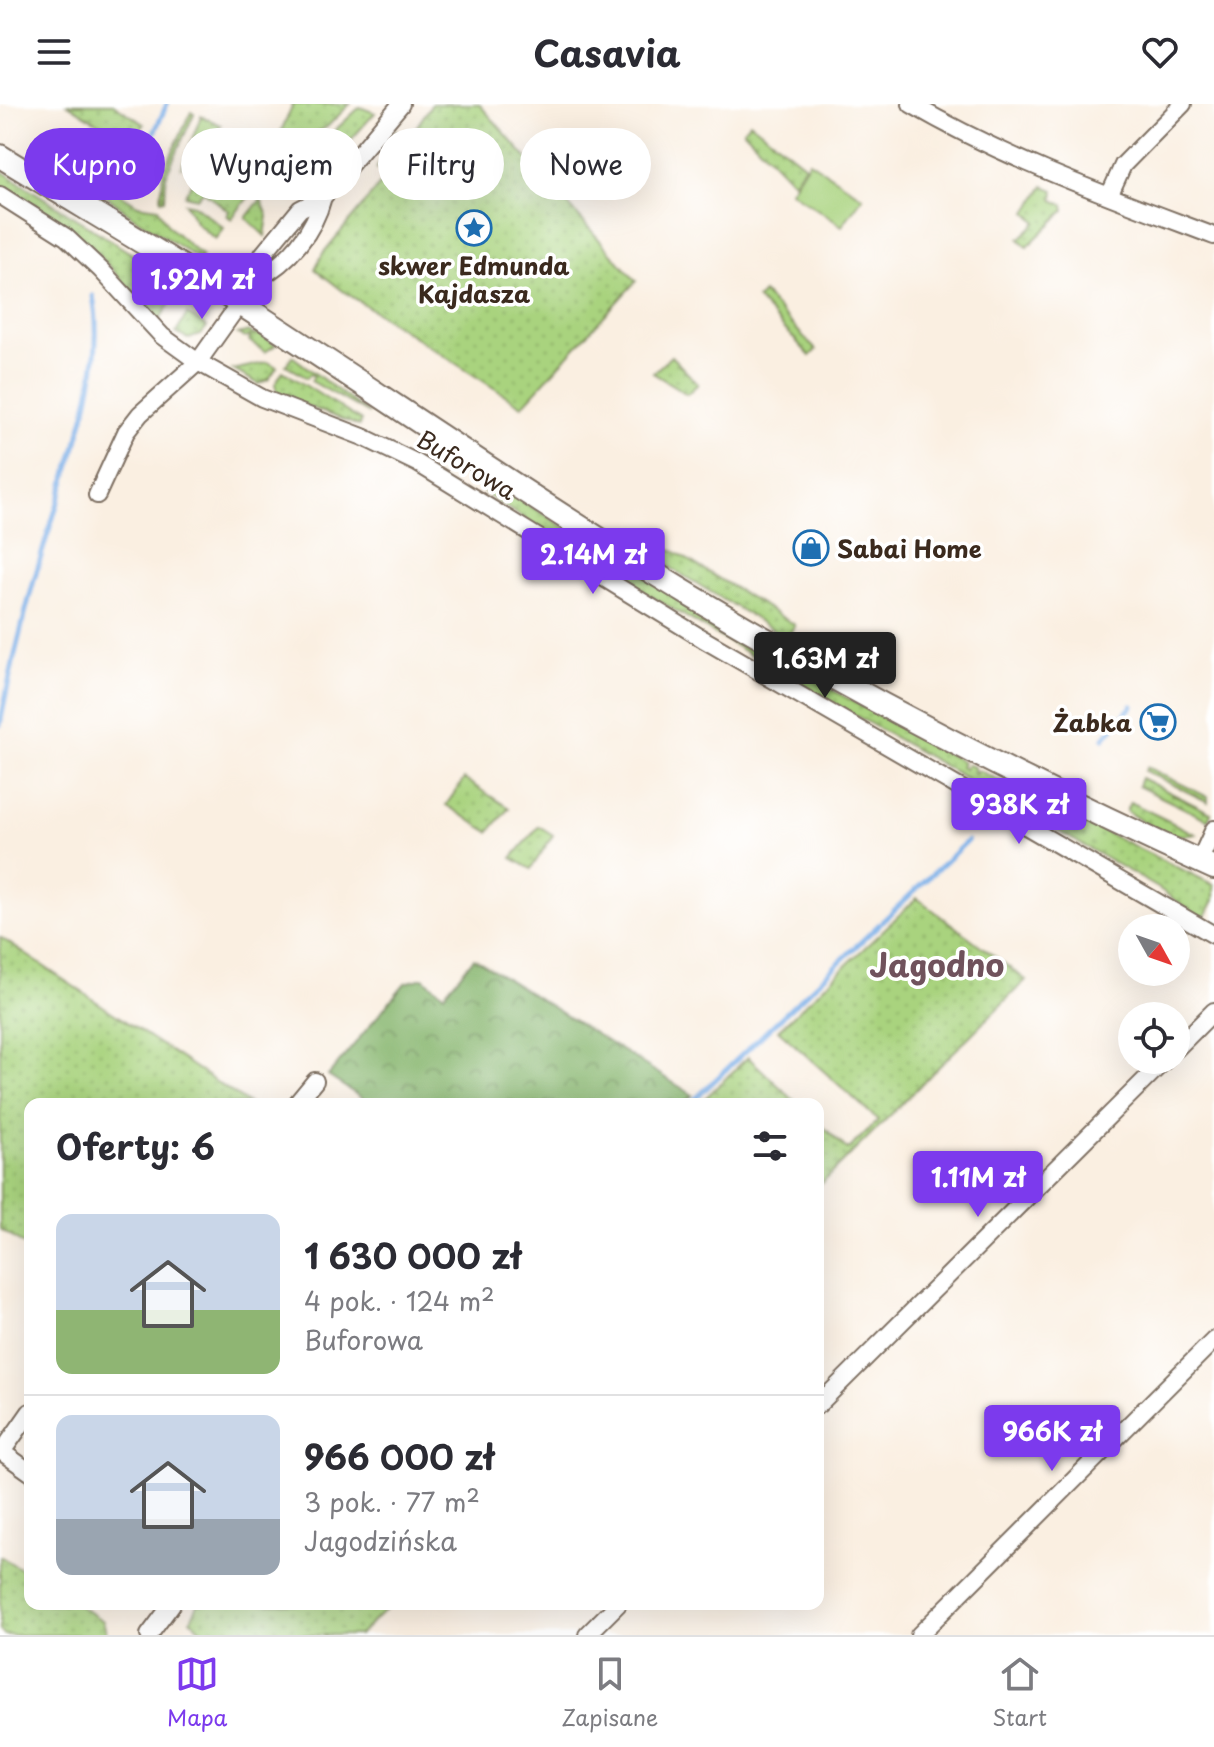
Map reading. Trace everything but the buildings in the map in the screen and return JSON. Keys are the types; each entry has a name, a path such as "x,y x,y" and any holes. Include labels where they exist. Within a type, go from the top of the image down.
{"main road":[{"name":"Buforowa","path":"0,156 238,304 528,494 796,657 981,759 1146,840 1207,865"}],"street":[{"path":"97,495 126,432 140,414 198,362 257,279 280,267 318,218 323,197 401,104"},
{"path":"911,104 961,133 1109,196 1214,236"},
{"path":"1109,196 1123,165 1183,104"},
{"name":"Buforowa","path":"0,195 66,237 162,336 198,362 274,404 363,437 417,463 703,639 1214,935"},
{"path":"1207,865 1214,829"},
{"path":"1190,1035 1214,1011"},
{"path":"824,1399 1151,1074"},
{"path":"301,1098 315,1081"},
{"path":"919,1635 1214,1340"},
{"path":"24,1421 2,1452 24,1468"},
{"path":"149,1635 168,1610"},
{"path":"587,1635 612,1610"}],"green space":[{"path":"68,104 113,104 144,124 142,128 106,128"},
{"path":"293,104 350,104 325,128 282,128"},
{"name":"skwer Edmunda Kajdasza","path":"432,104 479,104 500,128 416,128"},
{"path":"360,107 375,113 362,128 337,128"},
{"path":"191,112 194,114 188,128 184,128"},
{"path":"201,116 221,125 219,128 196,128"},
{"path":"750,122 805,165 793,182 743,130"},
{"name":"skwer Edmunda Kajdasza","path":"504,132 520,150 520,200 564,200 636,281 522,406 343,291 315,269 323,253 378,187 378,200 504,200"},
{"path":"181,133 181,142 166,175 165,199 165,168"},
{"path":"809,161 863,197 842,226 790,191"},
{"path":"0,170 24,185 24,199 0,184"},
{"path":"1044,186 1054,190 1053,200 1064,205 1065,210 1027,247 1019,239 1037,222 1027,212"},
{"path":"26,200 47,200 157,270 155,275 159,277 162,273 182,286 159,320 93,249 62,222"},
{"path":"111,200 130,200 138,205 158,208 169,227 202,256 199,259"},
{"path":"215,200 246,200 231,219 227,215 229,211"},
{"path":"261,200 268,216 265,236 246,218"},
{"path":"185,203 194,205 224,228 215,239 196,223"},
{"path":"763,293 816,350 810,356 757,299"},
{"path":"187,314 207,327 200,335 188,339 176,333"},
{"path":"249,331 276,345 265,352 249,341 251,336 245,338 238,334"},
{"path":"292,356 369,414 311,381 314,376 310,374 307,378 286,365"},
{"path":"671,356 698,384 687,394 653,373"},
{"path":"268,362 277,367 269,379 259,384 233,370"},
{"path":"283,371 361,421 359,426 291,400 289,394 287,398 278,394 275,384"},
{"path":"451,457 793,668 792,673 796,675 798,671 963,762 961,767 965,769 967,764 974,767 975,774 978,770 1214,885 1214,900 1206,916 1198,916 1158,888 790,678 644,592 553,532 550,535 487,495"},
{"path":"659,542 795,625 787,638 651,556"},
{"path":"1147,767 1208,797 1208,802 1145,771"},
{"path":"1141,778 1211,813 1208,820 1138,786"},
{"path":"464,779 509,808 489,832 446,805"},
{"path":"1130,802 1195,834 1176,835 1150,826 1126,811"},
{"path":"539,826 553,835 531,869 512,858"},
{"path":"917,898 1026,980 824,1181 824,1128 848,1150 878,1120 778,1030"},
{"path":"0,937 240,1098 24,1098 24,1245 0,1229"},
{"path":"474,958 693,1095 689,1098 362,1098 328,1076 405,983 423,978 444,994"},
{"path":"748,1057 792,1098 705,1098"},
{"path":"0,1556 24,1571 24,1610 86,1610 103,1621 107,1635 5,1635 0,1631"},
{"path":"195,1610 386,1610 359,1635 206,1635 191,1620"}],"waterway":[{"path":"156,128 167,104"},
{"path":"0,725 26,609 91,388 96,326 93,296"},
{"path":"1104,738 1132,706"},
{"path":"696,1098 967,841"}],"place":[{"name":"skwer Edmunda Kajdasza","path":"474,228"},
{"name":"Sabai Home","path":"811,548"},
{"name":"Żabka","path":"1158,722"}],"district":[{"name":"Jagodno","path":"937,964"}]}
